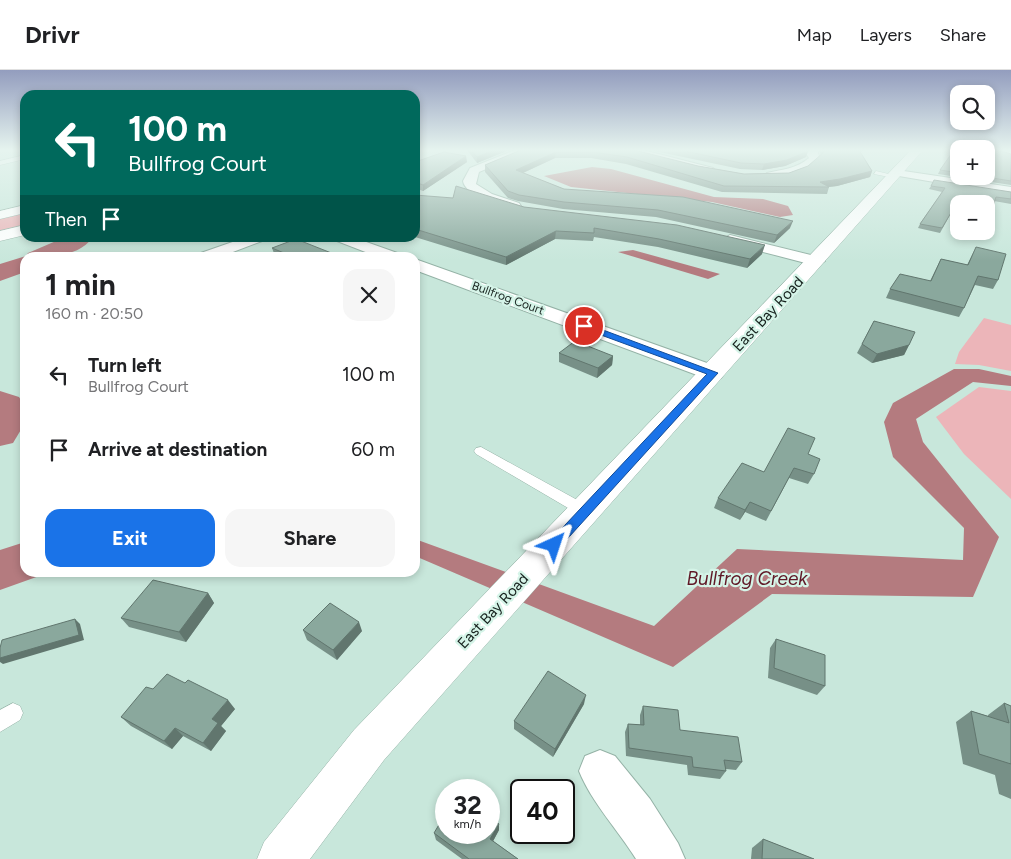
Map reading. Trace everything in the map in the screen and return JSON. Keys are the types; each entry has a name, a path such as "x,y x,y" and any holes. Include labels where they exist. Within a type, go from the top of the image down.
{"main road":[{"name":"East Bay Road","path":"281,859 326,798 369,745 817,261 880,187"},
{"path":"0,215 20,210"},
{"path":"0,236 20,231"}],"street":[{"path":"471,187 476,192 526,210"},
{"path":"988,187 1011,191"},
{"path":"720,237 817,261"},
{"path":"218,252 246,242"},
{"path":"353,242 380,252"},
{"name":"Bullfrog Court","path":"420,266 713,373"},
{"path":"600,771 634,815 662,859"}],"lane":[{"path":"481,451 585,511"}],"shaded area":[{"path":"20,214 20,226 0,231 0,219"},
{"path":"984,318 1011,325 1011,371 979,365 955,364 959,352"},
{"path":"979,387 1011,391 1011,499 964,454 936,417"}],"water":[{"path":"571,187 677,187 714,197 763,199 788,206 793,215 780,217 712,202"},
{"path":"633,250 720,274 708,279 618,252"},
{"name":"Bullfrog Creek","path":"954,369 979,369 1011,376 1011,386 973,382 916,419 923,442 999,537 973,597 772,594 673,667 420,558 420,541 654,626 737,549 963,560 964,528 893,457 884,422 893,403"}],"building":[{"path":"456,187 459,187 524,207 677,225 765,245 750,259 659,239 594,228 594,233 556,231 506,257 420,231 420,195 453,198"},
{"path":"504,187 558,187 564,189 683,197 793,221 777,235 658,210 564,202 519,195 508,191"},
{"path":"937,187 978,187 1011,192 1011,199 996,197 995,200 995,195 950,195 950,214 942,228 920,224 945,188"},
{"path":"288,242 304,242 329,252 282,252 272,248"},
{"path":"976,247 1006,254 998,280 978,276 964,308 890,289 900,274 931,281 941,259 968,265"},
{"path":"874,321 915,332 909,345 877,354 862,344"},
{"path":"575,341 613,356 598,368 559,353"},
{"path":"788,428 815,438 808,454 820,459 814,474 794,468 771,511 750,502 745,510 718,498 742,463 764,472"},
{"path":"153,580 208,593 179,632 121,618"},
{"path":"330,603 359,622 333,650 303,630"},
{"path":"75,619 79,635 0,658 2,640"},
{"path":"776,639 825,655 825,686 774,668"},
{"path":"548,671 586,695 555,749 514,721"},
{"path":"167,674 185,683 188,680 228,700 212,719 218,723 203,743 175,728 164,741 121,717 146,687 153,689"},
{"path":"1004,703 1011,706 1011,764 979,754 971,711 1009,723"},
{"path":"643,706 678,710 680,730 738,737 742,762 724,760 726,771 693,767 692,757 629,748 628,724 644,725"},
{"path":"763,839 814,859 762,859"},
{"path":"449,844 497,844 518,859 469,859"}],"waterway":[{"name":"Bullfrog Creek","path":"50,252 72,242"},
{"name":"Bullfrog Creek","path":"0,273 20,265"},
{"name":"Bullfrog Creek","path":"0,402 6,405 3,428 0,434"},
{"name":"Bullfrog Creek","path":"0,570 20,563"}],"route":[{"path":"554,545 713,373 584,326"}]}
